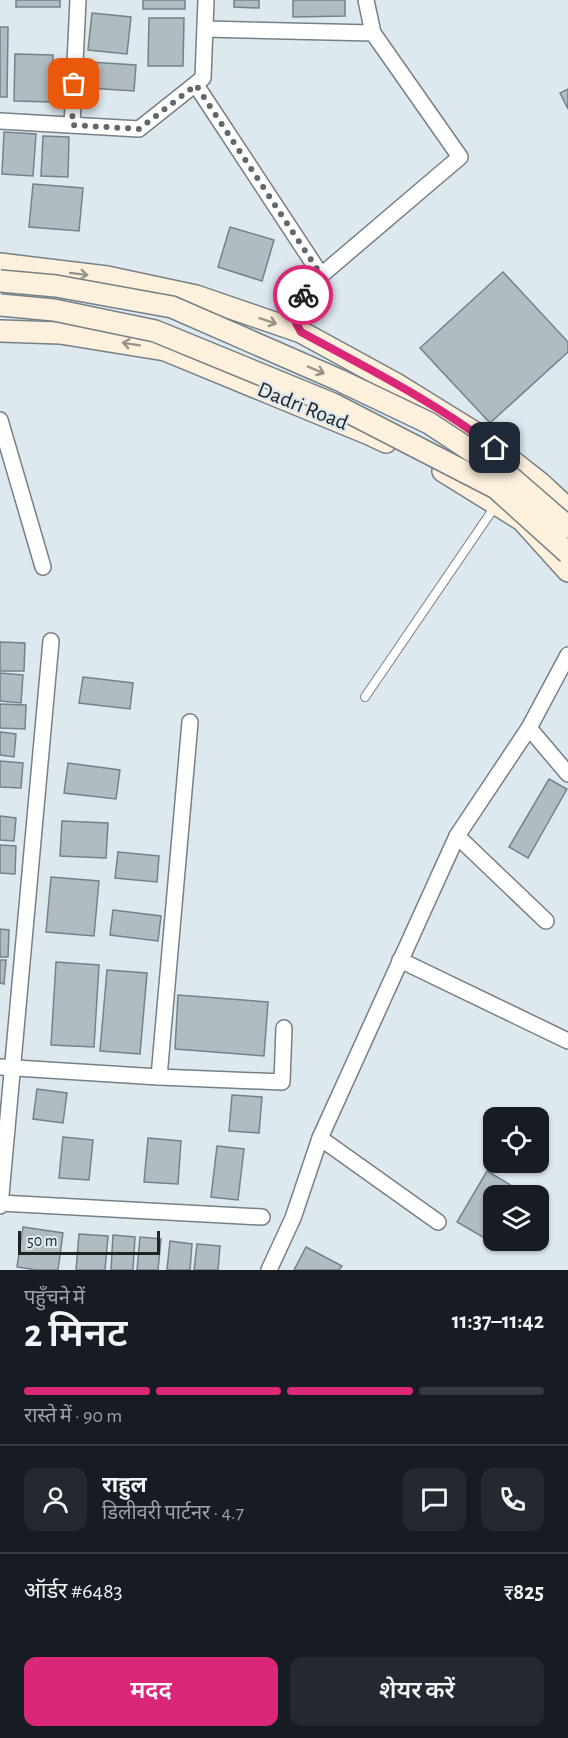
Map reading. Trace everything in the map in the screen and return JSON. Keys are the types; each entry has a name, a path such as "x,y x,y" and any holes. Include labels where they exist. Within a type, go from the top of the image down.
{"main road":[{"path":"0,264 107,277 196,296 301,332 396,384 480,436 568,508"},
{"path":"60,333 71,321 107,322 114,317 116,302 109,293 107,277"},
{"path":"0,281 56,286 172,308 339,380 429,423 508,475 568,527"},
{"path":"0,305 54,310 155,331 333,404 496,488 568,552"},
{"name":"Dadri Road","path":"0,331 60,333 165,350 369,434 455,477 522,520 568,571"}],"street":[{"path":"72,125 78,0"},
{"path":"0,121 139,129 203,78 206,0"},
{"path":"301,332 296,323 305,289 460,157 373,33 366,0"},
{"path":"205,29 373,33"},
{"path":"196,85 321,275"},
{"path":"0,420 43,567"},
{"path":"51,641 7,1067 0,1205 262,1216"},
{"path":"269,1270 293,1218 320,1138 457,836 529,728 568,655"},
{"path":"159,1077 190,722"},
{"path":"529,728 568,774"},
{"path":"457,836 546,921"},
{"path":"400,960 568,1041"},
{"path":"7,1067 282,1082 284,1028"},
{"path":"320,1138 438,1222"}],"lane":[{"path":"365,697 496,504"}],"building":[{"path":"16,0 60,0 60,7 16,7"},
{"path":"143,0 185,0 185,9 143,9"},
{"path":"234,0 259,0 259,8 234,7"},
{"path":"293,0 345,0 345,16 293,17"},
{"path":"92,13 131,17 127,54 88,50"},
{"path":"149,18 184,18 183,66 148,66"},
{"path":"0,27 8,27 7,97 0,97"},
{"path":"15,54 53,55 52,102 14,101"},
{"path":"90,62 136,65 134,91 88,88"},
{"path":"568,89 568,109 560,93"},
{"path":"4,132 36,134 33,176 2,174"},
{"path":"43,136 69,137 68,177 41,176"},
{"path":"33,184 83,188 79,231 29,227"},
{"path":"230,227 274,240 262,281 218,267"},
{"path":"503,272 568,342 568,352 490,423 420,348"},
{"path":"0,642 25,643 24,671 0,671"},
{"path":"0,673 23,675 21,703 0,701"},
{"path":"83,677 133,683 130,709 79,703"},
{"path":"0,704 26,705 25,729 0,728"},
{"path":"0,732 16,734 14,757 0,755"},
{"path":"0,761 23,763 21,788 0,787"},
{"path":"68,763 120,770 116,799 64,793"},
{"path":"549,779 567,789 528,858 509,847"},
{"path":"0,816 16,818 14,841 0,840"},
{"path":"62,821 108,823 106,858 60,856"},
{"path":"0,845 16,846 15,874 0,873"},
{"path":"118,852 159,856 157,882 115,878"},
{"path":"51,877 99,881 94,936 46,932"},
{"path":"113,910 161,916 158,941 110,935"},
{"path":"0,929 9,930 8,957 0,957"},
{"path":"0,960 6,960 4,984 0,983"},
{"path":"56,962 99,965 94,1047 51,1045"},
{"path":"107,970 147,973 140,1054 100,1051"},
{"path":"178,995 268,1002 264,1056 175,1049"},
{"path":"37,1089 67,1093 63,1123 33,1119"},
{"path":"232,1095 262,1097 259,1133 229,1131"},
{"path":"63,1137 93,1140 89,1180 59,1178"},
{"path":"148,1138 181,1141 178,1184 144,1182"},
{"path":"217,1146 244,1149 238,1200 211,1197"},
{"path":"486,1173 490,1173 511,1185 483,1185 483,1237 457,1222"},
{"path":"23,1227 63,1233 58,1270 17,1267"},
{"path":"79,1234 108,1236 105,1270 76,1270"},
{"path":"113,1235 135,1237 133,1270 111,1270"},
{"path":"140,1237 161,1239 158,1270 137,1270"},
{"path":"170,1241 192,1244 190,1270 167,1270"},
{"path":"197,1244 220,1246 218,1270 194,1270"},
{"path":"306,1247 342,1266 339,1270 294,1270"}],"way so far":[{"path":"74,84 72,125 139,129 196,85 321,275 305,289 303,295"}],"route":[{"path":"303,295 296,323 301,332 396,384 480,436 495,448"}]}
